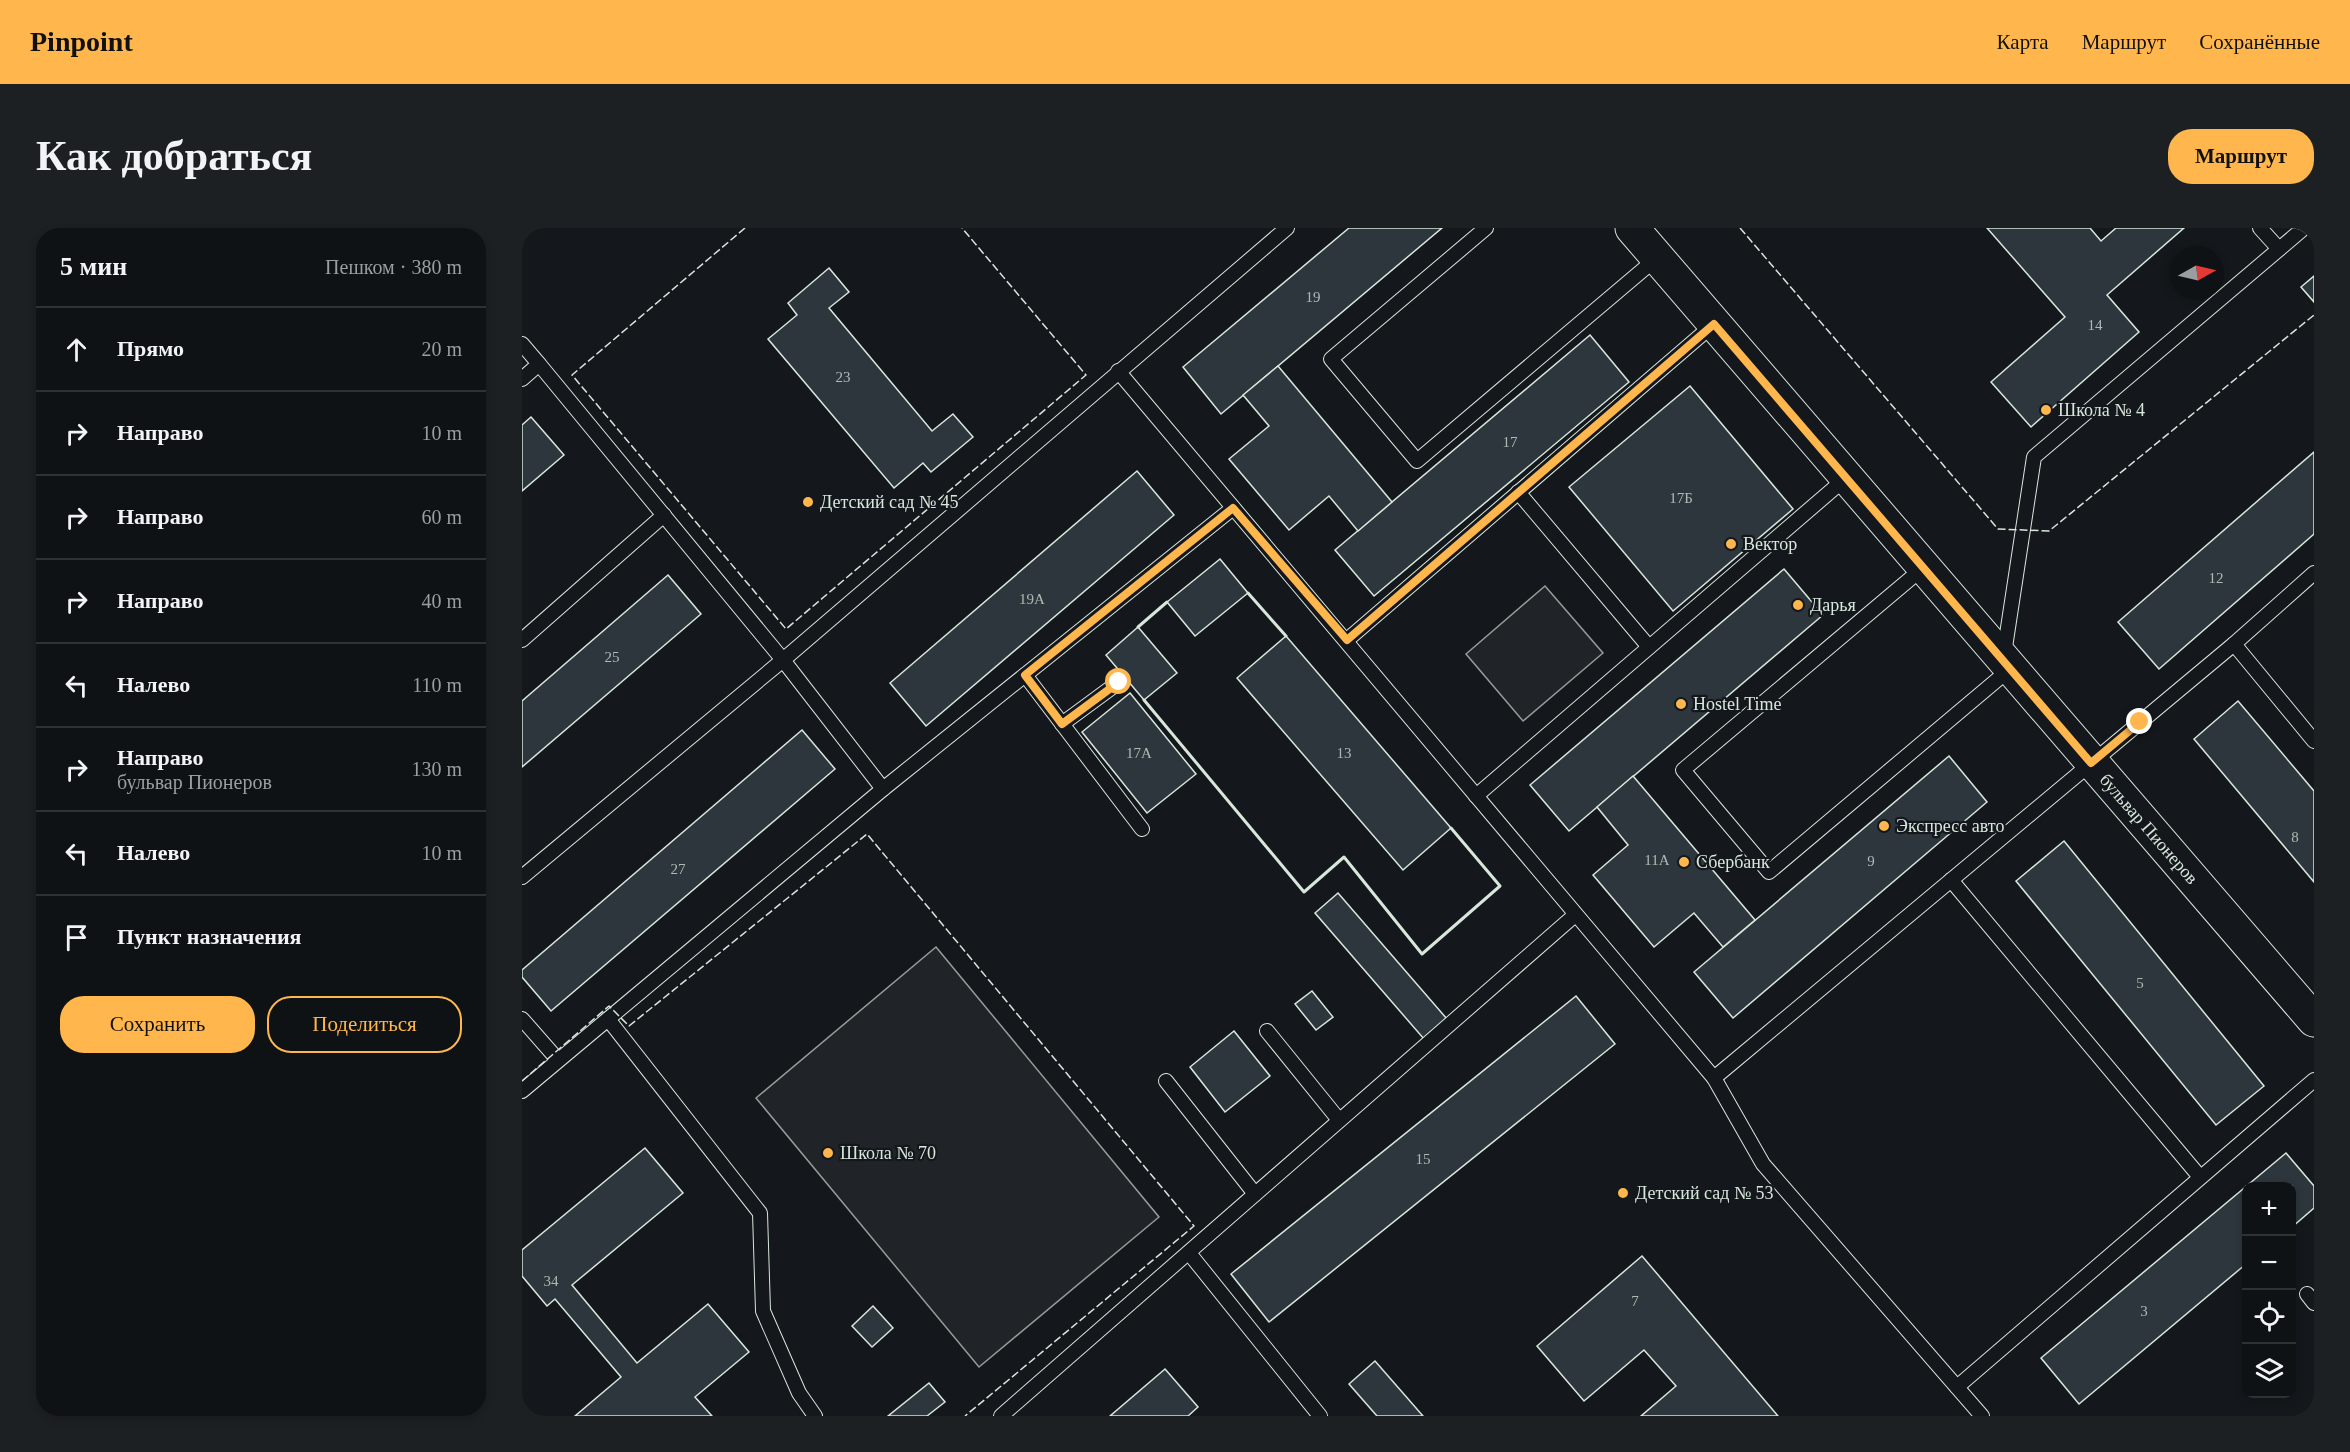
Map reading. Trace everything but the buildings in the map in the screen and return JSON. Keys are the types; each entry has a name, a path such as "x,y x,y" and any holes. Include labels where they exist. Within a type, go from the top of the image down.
{"street":[{"name":"бульвар Пионеров","path":"1632,228 2314,1020"}],"lane":[{"path":"522,877 783,660 1287,228"},
{"path":"1486,228 1331,359 1417,461 1657,258"},
{"path":"2260,228 2279,249"},
{"path":"1923,568 1683,770 1769,872 2006,664 2034,457 2304,228"},
{"path":"1347,640 1714,324"},
{"path":"522,344 783,660 883,789"},
{"path":"522,379 539,364"},
{"path":"1118,371 1714,1078 1763,1164 1982,1416"},
{"path":"1476,796 1846,478"},
{"path":"1518,492 1649,647"},
{"path":"522,1091 883,789 1233,508"},
{"path":"522,640 664,515"},
{"path":"1714,1078 2234,644 2314,573"},
{"path":"2234,644 2314,741"},
{"path":"1025,675 1142,829"},
{"path":"1062,724 1119,682"},
{"path":"1951,880 2200,1177"},
{"path":"1001,1416 1575,915"},
{"path":"522,1019 558,1060"},
{"path":"608,1019 760,1214 763,1311 799,1393 815,1416"},
{"path":"1267,1030 1340,1120"},
{"path":"1957,1387 2314,1080"},
{"path":"1166,1081 1255,1194"},
{"path":"1189,1252 1320,1416"}],"shaded area":[{"path":"1545,586 1603,653 1523,721 1466,654"},
{"path":"936,947 1159,1217 979,1367 756,1098"}],"fence":[{"path":"745,228 572,375 786,629 1086,375 962,228"},
{"path":"1740,228 1998,529 2049,531 2314,315"},
{"path":"522,1081 609,1006 629,1026 867,834 1194,1226 965,1416"}],"wall":[{"path":"1248,593 1286,636"},
{"path":"1138,627 1167,602"},
{"path":"1144,700 1304,892 1344,857 1422,954 1500,886 1451,828"}],"place":[{"name":"Школа № 4","path":"2046,410"},
{"name":"Детский сад № 45","path":"808,502"},
{"name":"Вектор","path":"1731,544"},
{"name":"Дарья","path":"1798,605"},
{"name":"Hostel Time","path":"1681,704"},
{"name":"Экспресс авто","path":"1884,826"},
{"name":"Сбербанк","path":"1684,862"},
{"name":"Школа № 70","path":"828,1153"},
{"name":"Детский сад № 53","path":"1623,1193"}],"route":[{"path":"1119,682 1062,724 1025,675 1233,508 1347,640 1714,324 2091,763 2140,722"}]}
